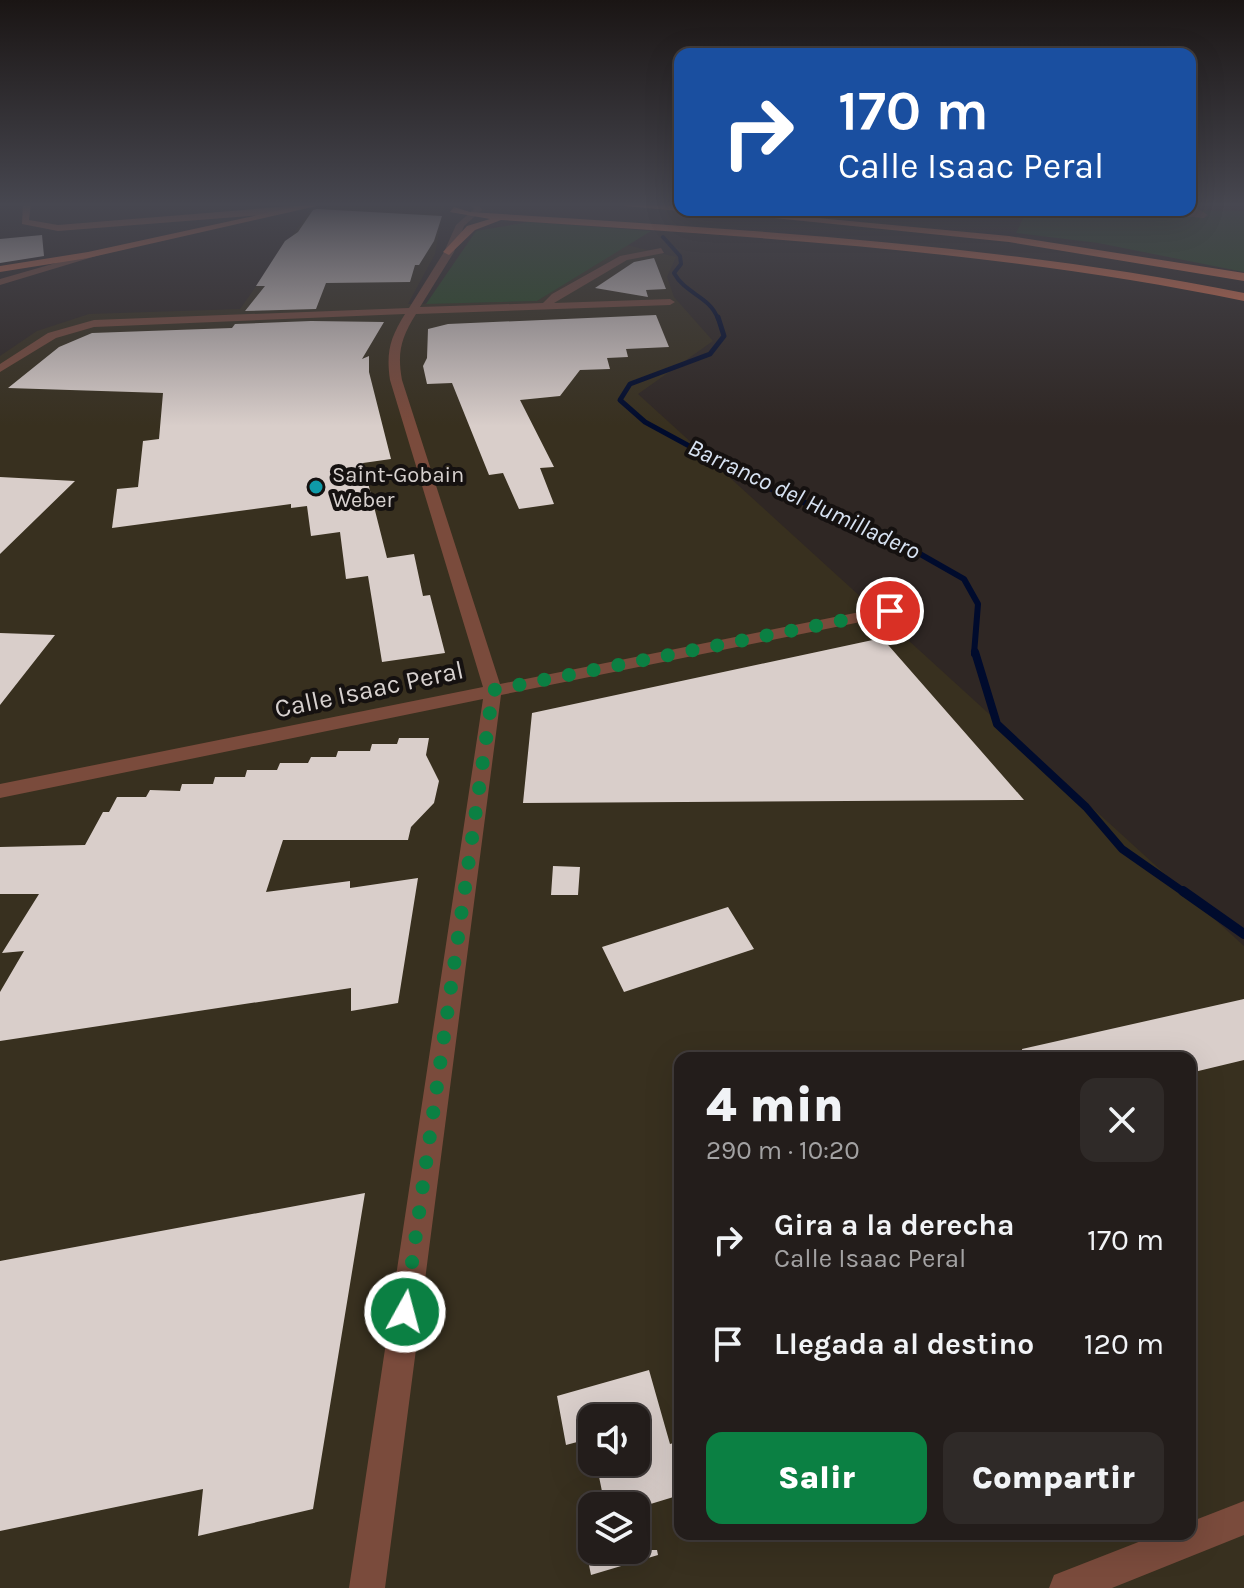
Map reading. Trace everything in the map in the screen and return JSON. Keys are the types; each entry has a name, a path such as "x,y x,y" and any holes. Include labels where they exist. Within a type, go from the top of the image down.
{"highway":[{"path":"1141,277 1244,297"}],"street":[{"path":"367,1588 493,690 396,380 392,355 410,312 432,277"},
{"path":"546,307 551,297 575,288 590,277"},
{"path":"575,288 598,305"},
{"path":"0,369 43,337 80,325 670,302"},
{"name":"Calle Isaac Peral","path":"0,791 890,611"},
{"path":"1196,1537 1244,1518"},
{"path":"1067,1588 1188,1540"}],"shaded area":[{"path":"263,277 423,277 408,304 537,301 575,277 667,277 674,297 713,341 638,394 1244,946 1244,1588 0,1588 0,356 37,331 89,314 240,309"}],"green space":[{"path":"444,277 576,277 537,301 426,304"}],"building":[{"path":"262,277 411,277 410,282 326,283 316,309 245,311 265,286 256,286"},
{"path":"611,277 661,277 666,289 646,290 648,297 595,288"},
{"path":"656,315 669,347 626,349 628,357 607,358 610,369 580,370 560,396 520,400 554,467 540,468 554,504 519,509 503,473 489,475 452,383 427,384 423,366 427,358 428,329 448,324"},
{"path":"384,322 362,359 369,356 369,372 391,459 363,463 387,558 414,554 423,596 430,595 445,653 382,662 368,576 346,579 340,532 311,536 307,506 291,508 291,504 112,528 117,489 138,487 143,441 159,439 163,393 8,388 59,347 92,333 232,328 235,324"},
{"path":"0,477 75,481 0,554"},
{"path":"0,633 55,635 0,705"},
{"path":"882,638 1024,800 523,803 532,713"},
{"path":"399,738 429,738 426,755 439,781 434,803 411,827 408,840 283,840 266,892 350,881 350,888 418,878 398,1003 351,1011 351,988 0,1041 0,992 24,951 2,953 39,894 0,894 0,847 85,845 103,812 109,812 117,797 146,797 150,790 180,791 182,784 213,784 215,777 245,777 247,770 277,770 280,763 308,763 311,757 336,757 338,751 370,751 372,744 397,744"},
{"path":"553,866 580,867 578,895 551,895"},
{"path":"728,907 754,949 624,992 602,947"},
{"path":"1244,999 1244,1060 1196,1072 1196,1052 1022,1052 1022,1049"},
{"path":"365,1193 313,1509 198,1536 203,1489 0,1531 0,1261"},
{"path":"649,1370 670,1444 674,1443 674,1497 650,1504 650,1492 602,1492 599,1476 650,1476 650,1404 578,1404 578,1442 566,1445 557,1396"},
{"path":"650,1550 657,1550 658,1555 650,1557"},
{"path":"589,1564 628,1564 591,1575"}],"waterway":[{"name":"Barranco del Humilladero","path":"677,277 709,305 718,319"},
{"name":"Barranco del Humilladero","path":"718,317 724,336 710,354 630,384 620,400 645,422 726,466"},
{"name":"Barranco del Humilladero","path":"722,464 755,482 899,542 964,579 978,604 974,654"},
{"name":"Barranco del Humilladero","path":"975,652 997,724 1086,807 1122,849 1185,893"},
{"name":"Barranco del Humilladero","path":"1183,891 1244,934"}],"place":[{"name":"Saint-Gobain Weber","path":"316,487"}],"route":[{"path":"405,1312 493,690 890,611"}]}
